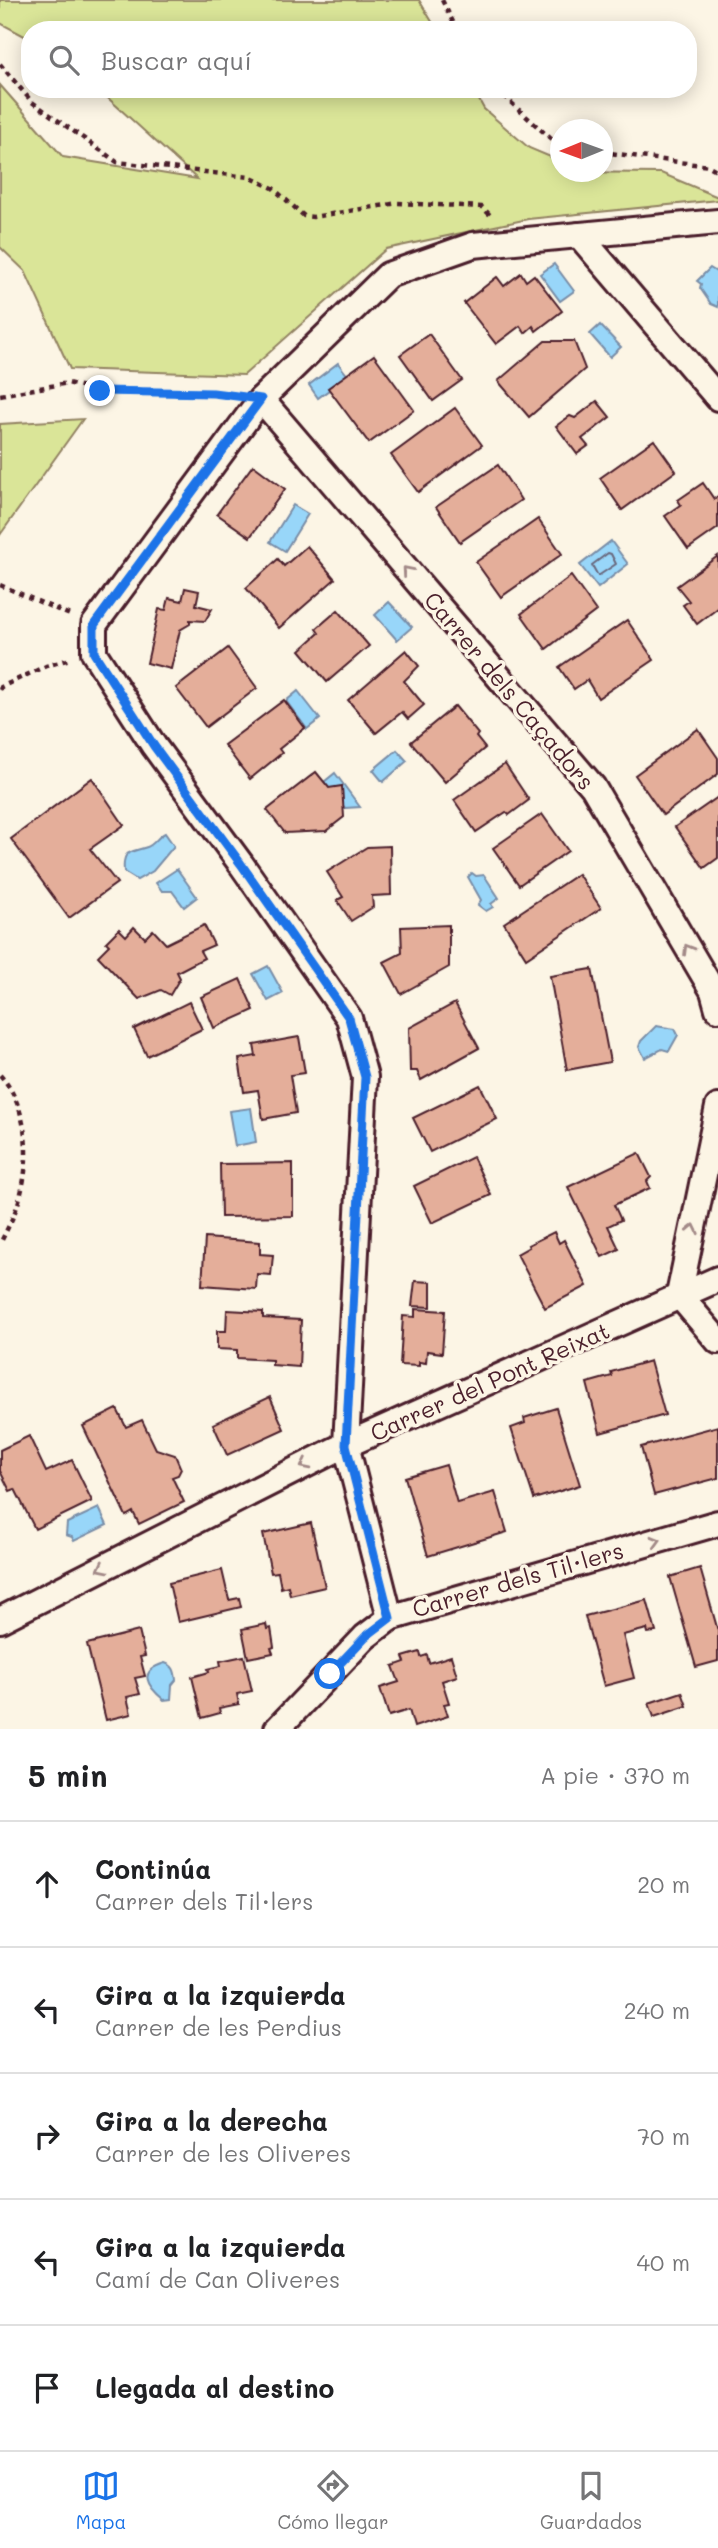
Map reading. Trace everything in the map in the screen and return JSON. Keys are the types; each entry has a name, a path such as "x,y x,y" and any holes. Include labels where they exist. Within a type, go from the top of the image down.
{"street":[{"path":"390,1618 346,1445 365,1077 349,1018 154,746 94,653 94,625 261,399 387,275 473,245 718,222"},
{"path":"579,235 718,398"},
{"name":"Carrer dels Caçadors","path":"261,399 593,787 713,991 718,1009"},
{"path":"718,1107 680,1295 718,1341"},
{"name":"Carrer del Pont Reixat","path":"0,1620 346,1445 718,1279"},
{"name":"Carrer dels Til·lers","path":"277,1729 365,1637 390,1618 718,1523"}],"path":[{"path":"442,0 452,21"},
{"path":"0,64 21,89"},
{"path":"29,98 117,162 249,177 273,188 304,216 313,218 398,203 482,207 517,241"},
{"path":"506,98 550,137"},
{"path":"613,153 709,166 718,171"},
{"path":"0,395 68,383 100,391 213,393 261,399"},
{"path":"0,585 94,625"},
{"path":"0,690 1,687 46,666 94,653"},
{"path":"0,1075 17,1098 24,1154 22,1191 0,1244"}],"green space":[{"path":"0,0 419,0 432,21 21,21 21,34 0,23"},
{"path":"0,85 63,157 197,179 108,98 478,98 484,109 529,148 550,157 550,182 613,182 613,173 661,173 718,197 718,200 528,219 386,249 244,375 70,369 25,271 0,247"},
{"path":"83,419 0,535 0,424"}],"water":[{"path":"554,264 574,291 560,301 540,274"},
{"path":"710,268 718,273 718,307 711,304 697,281"},
{"path":"600,325 621,347 610,357 590,334"},
{"path":"338,363 348,376 318,398 309,385"},
{"path":"293,505 308,514 285,551 270,542"},
{"path":"611,541 628,564 598,588 580,565"},
{"path":"389,602 412,627 397,640 375,615"},
{"path":"298,691 320,719 307,729 286,701"},
{"path":"397,750 407,761 383,782 373,770"},
{"path":"335,773 360,807 345,808 324,782"},
{"path":"165,833 174,846 153,871 137,880 124,872 124,859 128,853 149,846"},
{"path":"177,869 197,897 184,907 172,891 162,891 156,883"},
{"path":"472,873 476,876 484,875 499,898 491,904 493,907 486,911 478,905 481,900 468,877"},
{"path":"268,966 283,993 268,1001 253,974"},
{"path":"656,1026 675,1029 678,1035 669,1051 662,1049 645,1058 639,1047 641,1041"},
{"path":"251,1108 256,1142 235,1146 229,1111"},
{"path":"99,1508 107,1525 74,1541 66,1535 67,1523"},
{"path":"165,1663 174,1669 176,1680 172,1685 171,1699 164,1700 149,1684 148,1675 156,1666"}],"building":[{"path":"521,273 526,281 534,275 562,311 536,331 533,326 525,333 520,326 496,344 464,303 497,277 504,286"},
{"path":"429,334 462,380 433,401 400,355"},
{"path":"545,341 574,341 585,369 529,417 498,381"},
{"path":"374,355 414,410 369,443 328,388"},
{"path":"597,401 610,417 582,439 588,446 577,454 556,426 570,416 575,418"},
{"path":"455,408 482,445 418,492 391,455"},
{"path":"654,440 676,471 622,510 600,478"},
{"path":"253,465 285,489 250,537 217,514"},
{"path":"498,465 521,500 460,542 436,507"},
{"path":"703,483 714,499 718,496 718,528 688,549 665,516 681,505 678,500"},
{"path":"538,519 562,554 501,597 476,562"},
{"path":"307,546 335,579 279,628 246,588 278,559 284,566"},
{"path":"718,556 718,608 697,624 683,605 689,601 677,586"},
{"path":"571,576 596,611 546,649 521,614"},
{"path":"185,588 199,591 196,605 212,609 205,621 190,620 190,624 180,630 171,669 147,663 159,609 166,610 169,598 182,601"},
{"path":"338,610 369,646 327,682 300,650 319,633 316,629"},
{"path":"627,620 654,660 598,698 587,680 574,689 559,667"},
{"path":"228,648 257,688 206,727 176,688"},
{"path":"406,650 419,666 404,681 424,705 408,719 402,712 376,733 348,700"},
{"path":"284,700 305,728 279,749 282,753 250,779 224,745"},
{"path":"455,706 478,734 476,737 485,748 445,782 411,742"},
{"path":"698,729 718,758 718,774 663,815 635,775"},
{"path":"505,764 529,800 509,815 506,812 476,832 454,800"},
{"path":"316,772 329,788 342,786 344,817 326,831 285,833 267,810"},
{"path":"92,778 124,825 90,849 117,883 69,918 11,839"},
{"path":"718,797 718,858 704,868 675,827"},
{"path":"542,814 568,851 519,885 493,848"},
{"path":"390,846 391,895 372,896 373,907 351,921 337,900 343,897 327,872 367,847"},
{"path":"578,874 601,908 526,958 504,923"},
{"path":"204,925 214,945 200,951 204,958 177,972 180,978 170,995 161,990 139,999 98,956 109,945 106,942 119,929 126,936 134,927 145,938 153,930 166,944"},
{"path":"449,925 449,967 401,994 384,962 402,953 401,927"},
{"path":"592,969 610,1062 567,1070 550,976"},
{"path":"240,979 254,1010 214,1028 201,997"},
{"path":"189,1002 202,1029 147,1056 134,1029"},
{"path":"455,1003 479,1048 421,1080 417,1071 410,1071 409,1028"},
{"path":"299,1037 305,1073 290,1075 296,1113 263,1119 258,1090 244,1092 239,1059 256,1056 254,1045"},
{"path":"480,1085 497,1119 430,1152 413,1118"},
{"path":"639,1153 651,1177 647,1181 650,1188 614,1205 621,1220 608,1226 619,1249 602,1257 568,1187"},
{"path":"473,1157 491,1195 432,1223 414,1186"},
{"path":"293,1163 293,1216 221,1217 220,1164"},
{"path":"554,1232 559,1243 564,1240 587,1286 545,1308 517,1254 529,1247 528,1245"},
{"path":"205,1238 260,1242 260,1254 273,1255 271,1275 257,1274 256,1289 202,1285"},
{"path":"415,1281 431,1282 431,1307 412,1306"},
{"path":"415,1309 445,1311 442,1353 427,1351 426,1363 419,1362 419,1366 400,1365 403,1316 415,1317"},
{"path":"227,1310 263,1312 263,1318 301,1320 299,1367 272,1365 272,1360 237,1358 237,1350 217,1349 217,1331 226,1331"},
{"path":"650,1361 665,1415 600,1433 587,1383 612,1376 611,1372"},
{"path":"270,1397 284,1429 227,1455 213,1424"},
{"path":"556,1408 580,1485 534,1499 511,1428 525,1423 524,1418"},
{"path":"117,1409 126,1427 142,1420 156,1449 175,1455 181,1469 178,1475 172,1477 184,1502 139,1524 133,1512 126,1516 83,1426"},
{"path":"718,1426 718,1478 654,1495 641,1447"},
{"path":"29,1436 46,1472 72,1460 92,1501 35,1529 15,1489 10,1491 0,1471 0,1450"},
{"path":"446,1465 457,1503 495,1492 507,1532 428,1556 405,1477"},
{"path":"311,1523 325,1587 290,1595 288,1586 281,1588 278,1572 271,1573 263,1534"},
{"path":"700,1568 718,1631 718,1661 696,1667 670,1577"},
{"path":"222,1570 229,1600 239,1598 241,1607 178,1622 169,1583"},
{"path":"647,1600 656,1632 648,1633 647,1629 623,1635 634,1678 604,1686 585,1616"},
{"path":"266,1624 267,1629 271,1628 273,1653 248,1658 242,1629"},
{"path":"139,1631 145,1656 140,1657 145,1676 135,1678 140,1694 127,1697 131,1714 106,1720 87,1644"},
{"path":"420,1652 421,1657 427,1655 429,1663 451,1656 457,1676 442,1681 449,1703 444,1704 448,1716 414,1727 409,1710 389,1716 380,1688 399,1682 393,1666 405,1662 403,1657"},
{"path":"244,1656 252,1691 237,1694 239,1704 219,1708 220,1713 202,1718 192,1677 221,1666 220,1661"},
{"path":"682,1692 687,1706 654,1717 649,1703"}],"route":[{"path":"100,391 213,393 261,399 94,625 94,653 154,746 349,1018 365,1077 346,1445 390,1618 365,1637 330,1674"}]}
